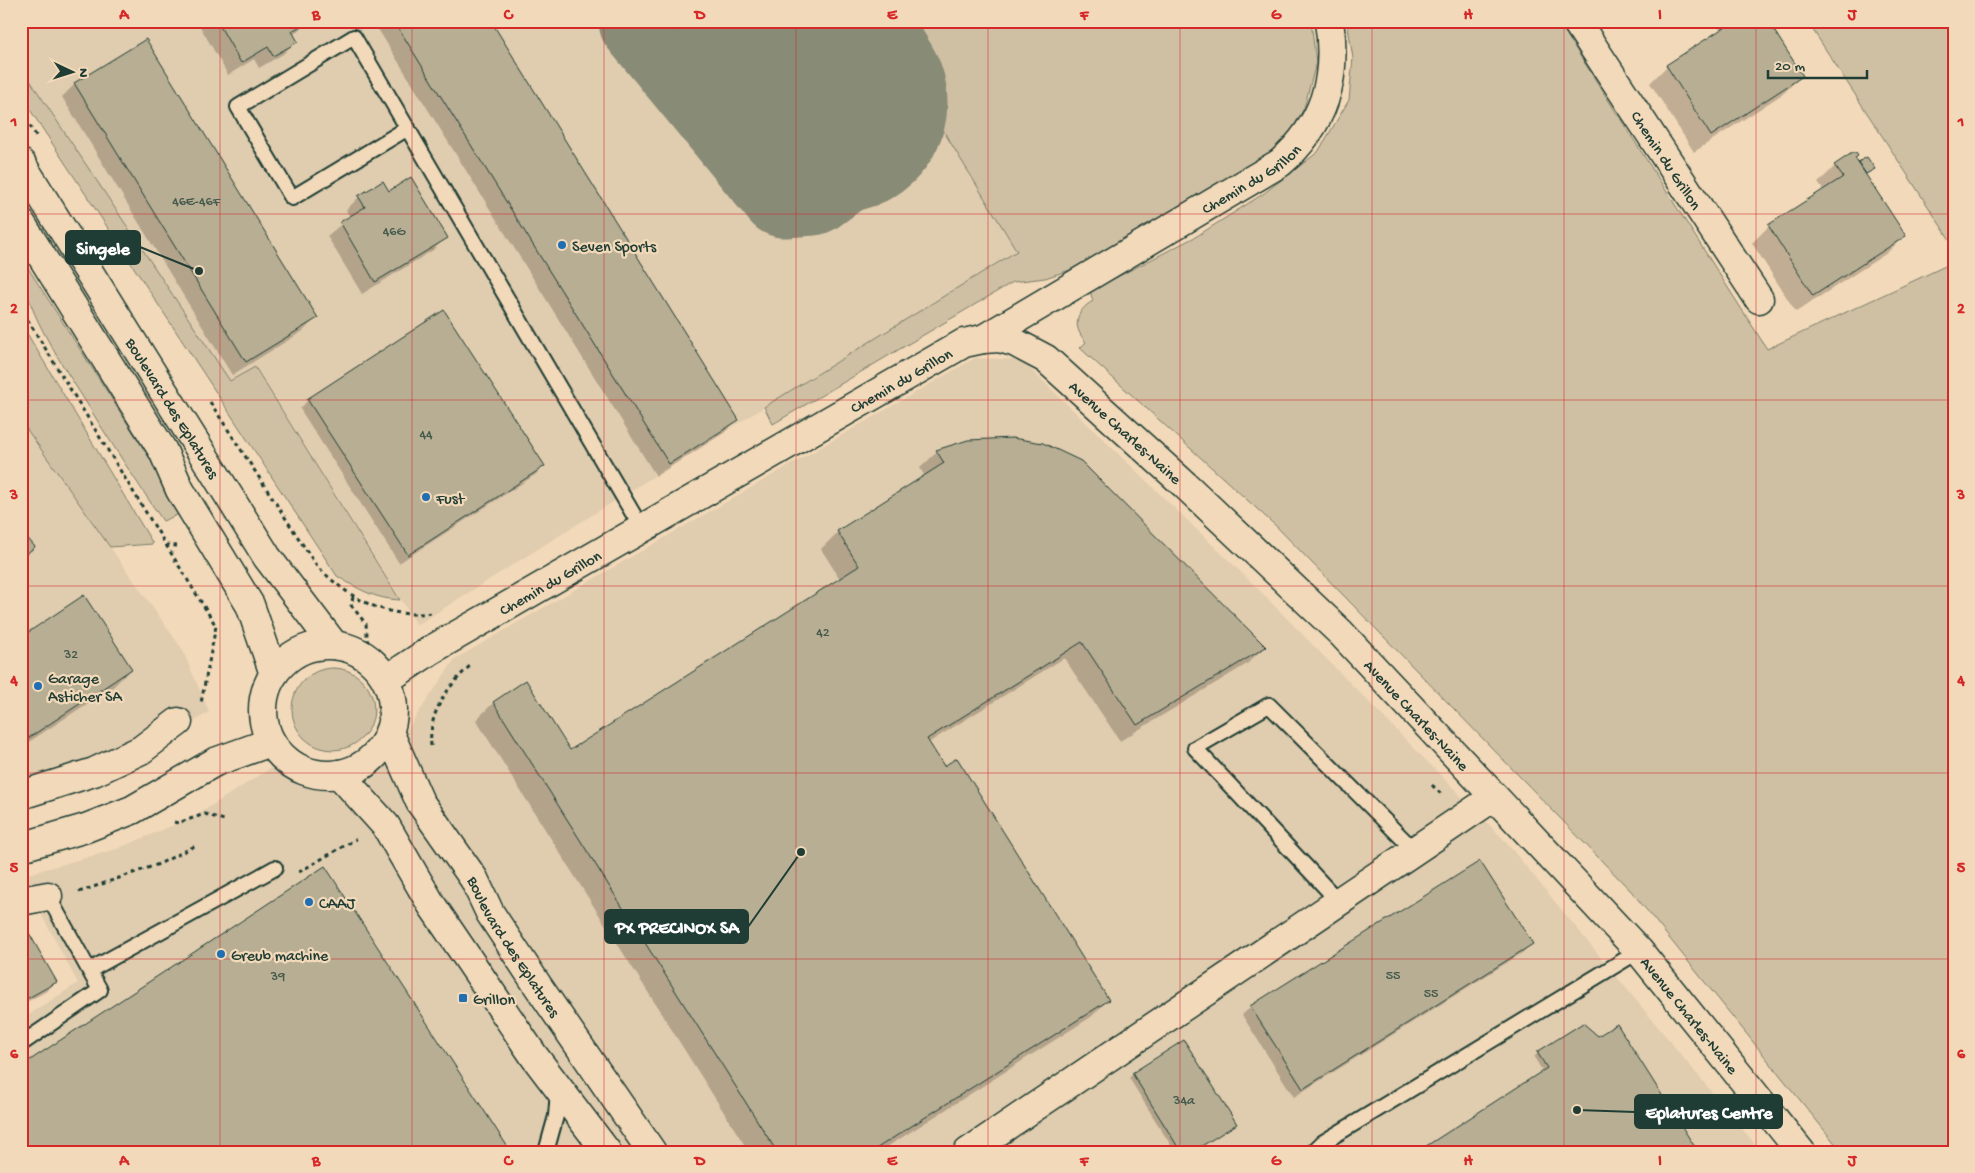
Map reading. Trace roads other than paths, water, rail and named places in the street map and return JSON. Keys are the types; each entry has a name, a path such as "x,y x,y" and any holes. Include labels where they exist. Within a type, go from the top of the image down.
{"street":[{"name":"Chemin du Grillon","path":"378,670 431,650 964,343 983,339 1280,164 1299,147 1316,121 1327,95 1332,42 1329,21"},
{"name":"Chemin du Grillon","path":"1576,21 1759,299"},
{"name":"Boulevard des Eplatures","path":"21,163 267,557 334,645"},
{"name":"Boulevard des Eplatures","path":"21,223 163,451 180,490 215,550 238,584 250,606 274,674"},
{"name":"Avenue Charles-Naine","path":"983,339 999,338 1014,342 1046,359 1185,485 1340,634 1639,952 1801,1152"},
{"path":"320,645 334,645 359,652 378,670 393,706 389,732 383,744 364,764 339,774 312,773 300,769 289,762 271,742 263,713 264,698 274,674 294,654 320,645"},
{"path":"21,795 94,772 141,750 189,716"},
{"name":"Boulevard des Eplatures","path":"389,732 420,802 474,879 490,913 538,986 652,1152"},
{"path":"21,848 86,828 132,810 215,762 271,742"},
{"path":"339,774 386,826 431,904 534,1056 608,1152"},
{"path":"968,1152 1494,797"},
{"path":"21,901 48,896"}],"lane":[{"path":"408,128 292,198 238,107 354,37 408,128 642,530"},
{"path":"1339,902 1195,748 1269,705 1415,851"},
{"path":"90,970 275,868"},
{"path":"21,1044 100,990 48,896"},
{"path":"1313,1152 1322,1143 1639,952"},
{"path":"546,1152 556,1116 558,1085"}],"place":[{"name":"Seven Sports","path":"562,245"},
{"name":"Singele","path":"199,271"},
{"name":"Fust","path":"426,497"},
{"name":"Garage Asticher SA","path":"38,686"},
{"name":"PX PRECINOX SA","path":"801,852"},
{"name":"CAAJ","path":"309,902"},
{"name":"Greub machine","path":"221,954"},
{"name":"Grillon","path":"463,998"},
{"name":"Eplatures Centre","path":"1577,1110"}]}
